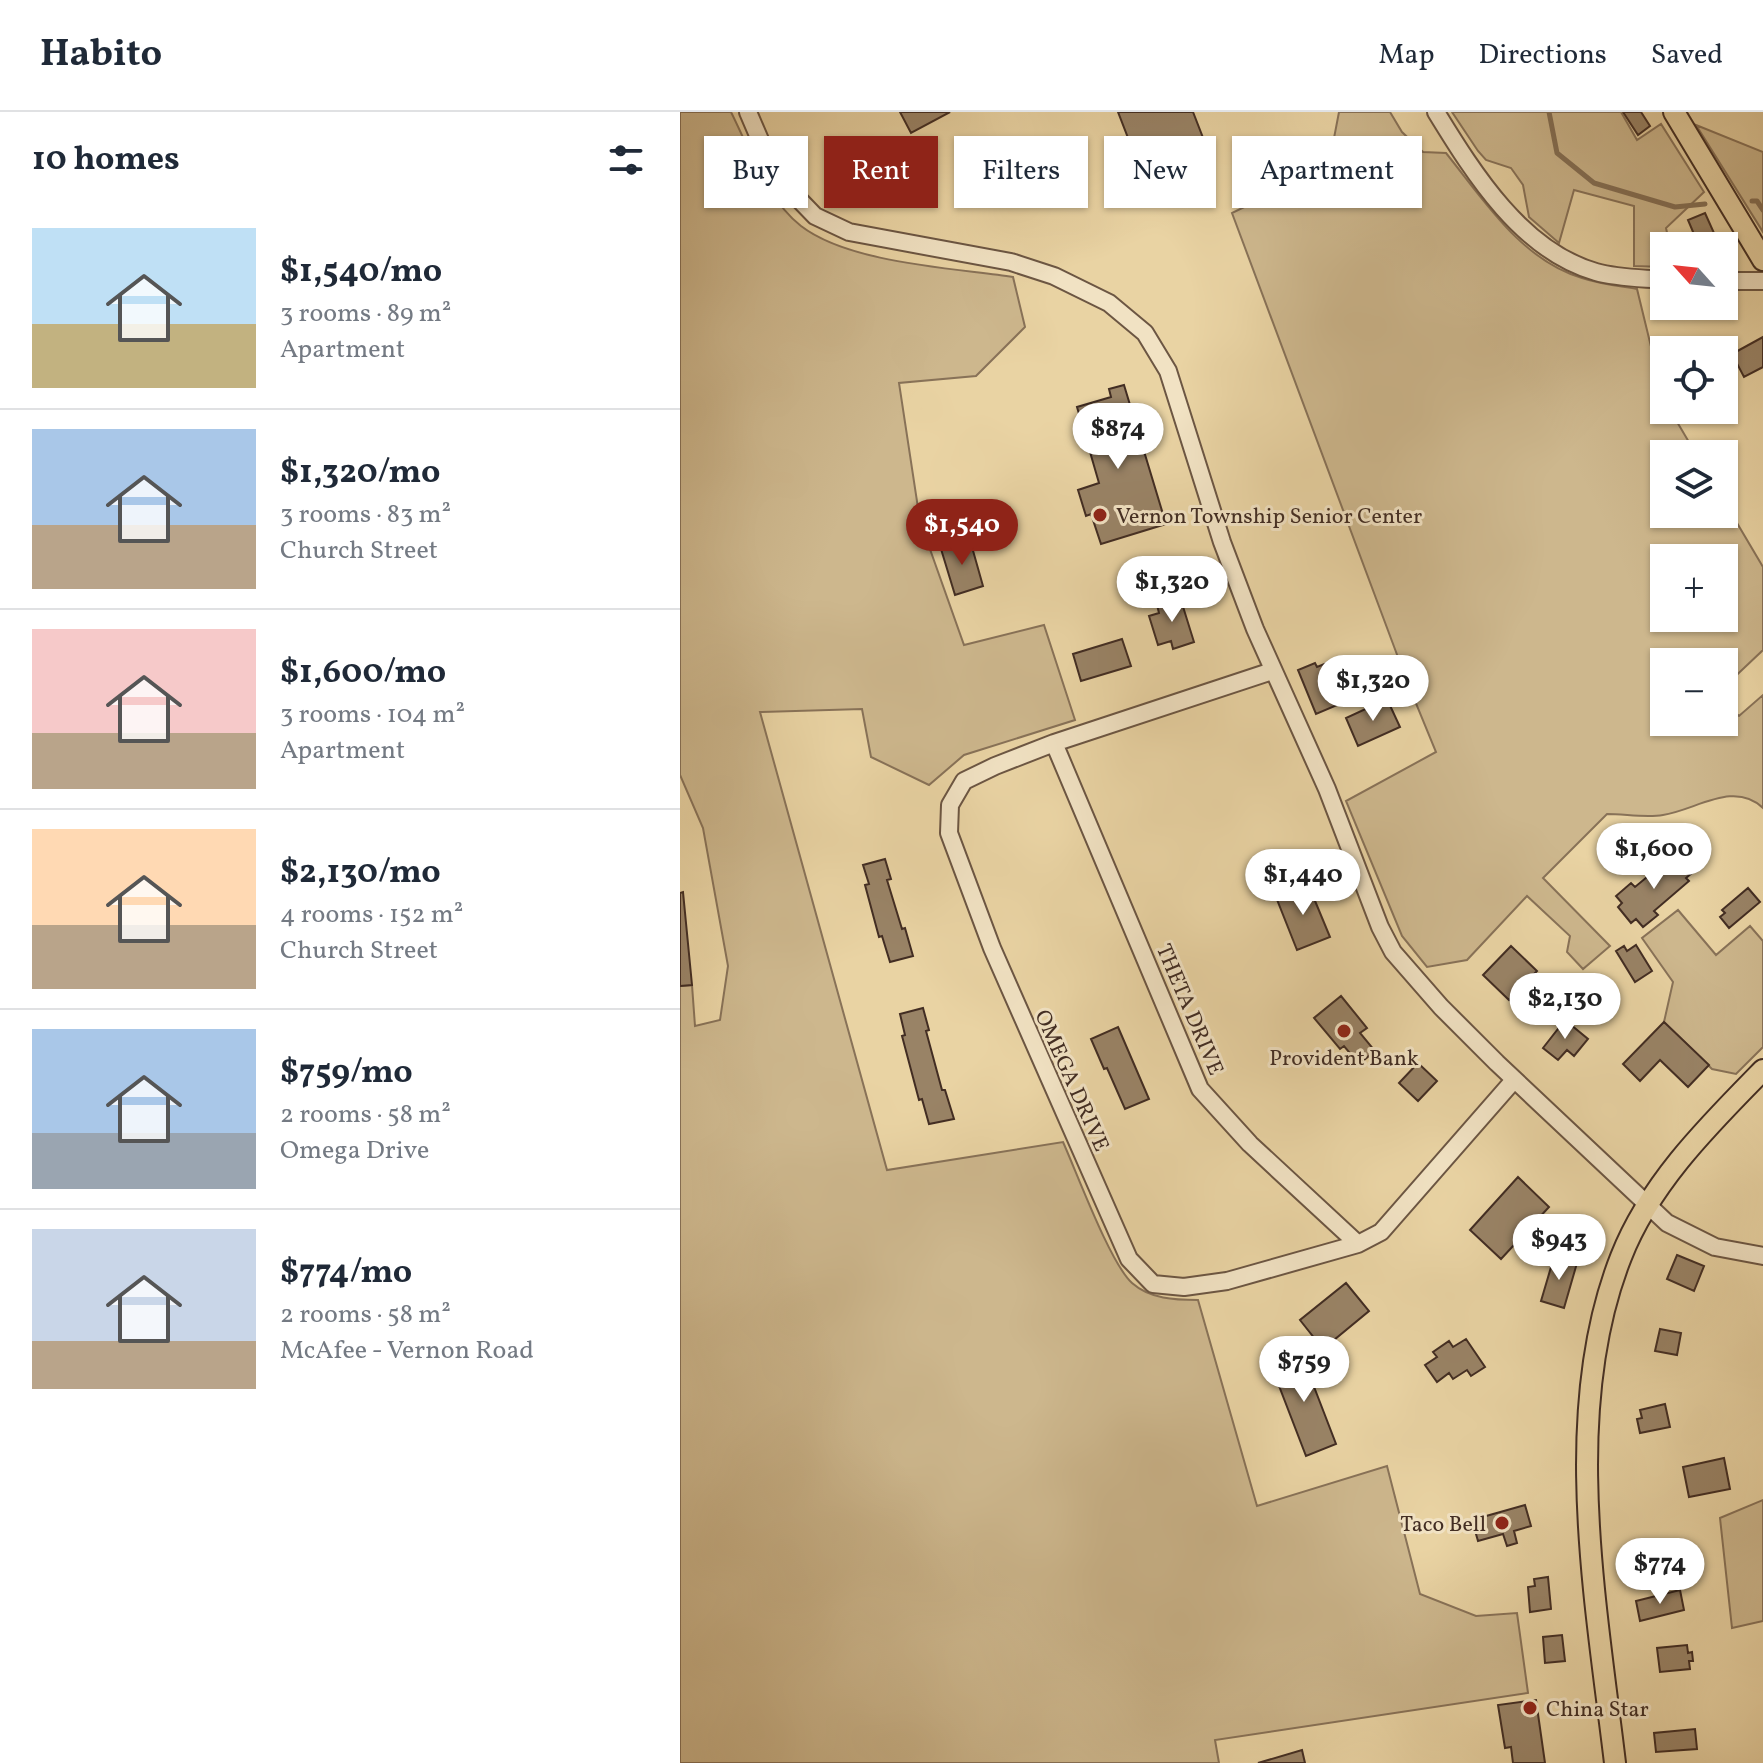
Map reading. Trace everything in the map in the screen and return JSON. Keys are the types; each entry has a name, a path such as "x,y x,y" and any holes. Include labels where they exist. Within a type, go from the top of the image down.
{"main road":[{"path":"1674,112 1763,260"},
{"path":"1615,1763 1590,1538 1586,1462 1589,1402 1604,1314 1621,1257 1648,1206 1671,1171 1707,1127 1763,1070"}],"street":[{"path":"748,112 763,147 787,187 815,216 849,232 1011,262 1054,276 1109,303 1145,333 1168,371 1222,542 1272,671 1327,789 1380,927 1393,952 1441,1007 1514,1080 1667,1223 1715,1247 1763,1256"},
{"path":"1436,112 1478,175 1532,238 1562,258 1596,272 1650,278"},
{"path":"1738,281 1763,281"},
{"name":"OMEGA DRIVE","path":"1272,671 1054,743 964,781 950,805 949,833 992,948 1129,1259 1153,1284 1184,1287 1227,1281 1358,1244 1381,1232 1514,1080"},
{"name":"THETA DRIVE","path":"1054,743 1200,1089 1250,1144 1358,1244"}],"shaded area":[{"path":"680,112 731,112 742,136 704,136 704,208 783,208 801,226 846,248 902,262 1013,277 1025,327 976,376 899,383 920,521 964,645 1044,625 1075,720 964,755 929,785 871,757 862,709 760,712 887,1170 1063,1142 1104,1238 1132,1283 1155,1295 1198,1300 1257,1506 1387,1466 1420,1594 1476,1616 1517,1613 1528,1693 1215,1740 1219,1763 680,1763 680,986 692,985 695,1026 720,1020 728,966 703,828 680,775"},
{"path":"1339,112 1390,112 1406,136 1334,136"},
{"path":"1452,112 1621,112 1637,140 1661,124 1704,192 1666,228 1667,232 1650,232 1650,267 1634,266 1634,206 1574,190 1559,243 1529,217 1523,185 1511,168 1486,160"},
{"path":"1696,125 1763,152 1763,232"},
{"path":"1422,151 1446,153 1505,226 1540,257 1582,278 1637,289 1650,342 1650,424 1678,424 1688,440 1650,440 1650,528 1738,528 1738,525 1763,567 1763,650 1738,674 1738,648 1650,648 1650,736 1738,736 1738,715 1763,695 1763,808 1752,800 1727,797 1663,815 1607,814 1543,878 1610,946 1583,969 1567,952 1570,936 1527,896 1467,960 1427,967 1402,936 1346,801 1436,752 1232,213 1242,208 1422,208"},
{"path":"1678,910 1716,955 1750,926 1763,941 1763,1047 1736,1074 1712,1069 1664,1022 1673,982 1642,938"},
{"path":"1763,1500 1763,1621 1732,1628 1720,1518"}],"building":[{"path":"900,112 950,112 911,133"},
{"path":"1118,112 1193,112 1202,136 1127,136"},
{"path":"1623,112 1641,112 1650,126 1638,135"},
{"path":"1705,213 1714,232 1693,232 1688,220"},
{"path":"1763,337 1763,367 1744,377 1738,366 1738,351"},
{"path":"1124,385 1166,524 1101,544 1091,514 1086,516 1078,490 1099,483 1077,407 1111,397 1109,389"},
{"path":"970,540 983,586 955,595 941,549"},
{"path":"1180,597 1194,642 1173,649 1171,641 1158,645 1149,616 1159,613 1157,605"},
{"path":"1122,639 1131,666 1081,681 1073,654"},
{"path":"1332,661 1349,700 1316,714 1298,670 1315,663 1317,667"},
{"path":"1387,699 1400,727 1358,746 1346,718"},
{"path":"1680,856 1693,872 1686,878 1689,881 1654,911 1658,915 1643,927 1636,919 1631,923 1618,907 1622,903 1616,896 1631,883 1635,887 1670,858 1673,862"},
{"path":"885,859 891,879 887,880 913,956 890,962 882,936 879,937 863,865"},
{"path":"1308,884 1330,937 1297,950 1276,897"},
{"path":"1748,888 1760,902 1729,928 1720,917 1725,913 1722,910"},
{"path":"683,892 692,985 680,986 680,893"},
{"path":"1636,945 1652,971 1635,982 1616,951 1624,946 1627,951"},
{"path":"1511,946 1537,971 1509,1000 1483,975"},
{"name":"Provident Bank","path":"1341,996 1367,1028 1360,1033 1375,1051 1359,1064 1344,1046 1340,1049 1314,1018"},
{"path":"923,1008 942,1090 945,1090 954,1119 929,1124 922,1099 919,1100 902,1036 905,1035 900,1014"},
{"path":"1565,1020 1588,1039 1574,1056 1567,1050 1558,1060 1543,1048"},
{"path":"1664,1022 1709,1065 1688,1087 1660,1060 1640,1081 1623,1064"},
{"path":"1118,1027 1149,1099 1125,1109 1091,1039"},
{"path":"1418,1063 1437,1081 1418,1101 1399,1083"},
{"path":"1518,1177 1549,1207 1501,1259 1470,1230"},
{"path":"1677,1255 1704,1266 1694,1291 1667,1279"},
{"path":"1554,1257 1577,1263 1564,1308 1541,1301"},
{"path":"1346,1283 1369,1311 1323,1349 1300,1320"},
{"path":"1660,1329 1681,1333 1677,1355 1655,1351"},
{"path":"1466,1339 1485,1367 1471,1376 1467,1370 1453,1379 1449,1373 1437,1382 1425,1365 1437,1357 1433,1352 1449,1341 1453,1347"},
{"path":"1301,1353 1336,1444 1306,1456 1271,1365"},
{"path":"1665,1404 1670,1427 1640,1433 1637,1419 1642,1418 1640,1410"},
{"path":"1724,1458 1730,1489 1689,1497 1683,1467"},
{"name":"Taco Bell","path":"1525,1505 1531,1526 1514,1531 1517,1543 1507,1546 1503,1534 1478,1541 1472,1520"},
{"path":"1548,1577 1551,1609 1530,1612 1528,1587 1535,1586 1534,1579"},
{"path":"1680,1590 1684,1610 1640,1621 1636,1601"},
{"path":"1562,1635 1565,1661 1545,1663 1543,1637"},
{"path":"1687,1645 1688,1653 1692,1652 1690,1669 1660,1672 1657,1648"},
{"path":"1536,1700 1545,1763 1513,1763 1511,1747 1505,1748 1498,1705"},
{"path":"1695,1729 1697,1749 1656,1752 1654,1733"},
{"path":"1302,1750 1305,1763 1258,1763"}],"waterway":[{"path":"1549,112 1557,153 1594,183 1675,207 1705,204"},
{"path":"1752,201 1757,201 1763,210"}],"place":[{"name":"Vernon Township Senior Center","path":"1100,515"},
{"name":"Provident Bank","path":"1344,1031"},
{"name":"Taco Bell","path":"1502,1523"},
{"name":"China Star","path":"1530,1708"}]}
